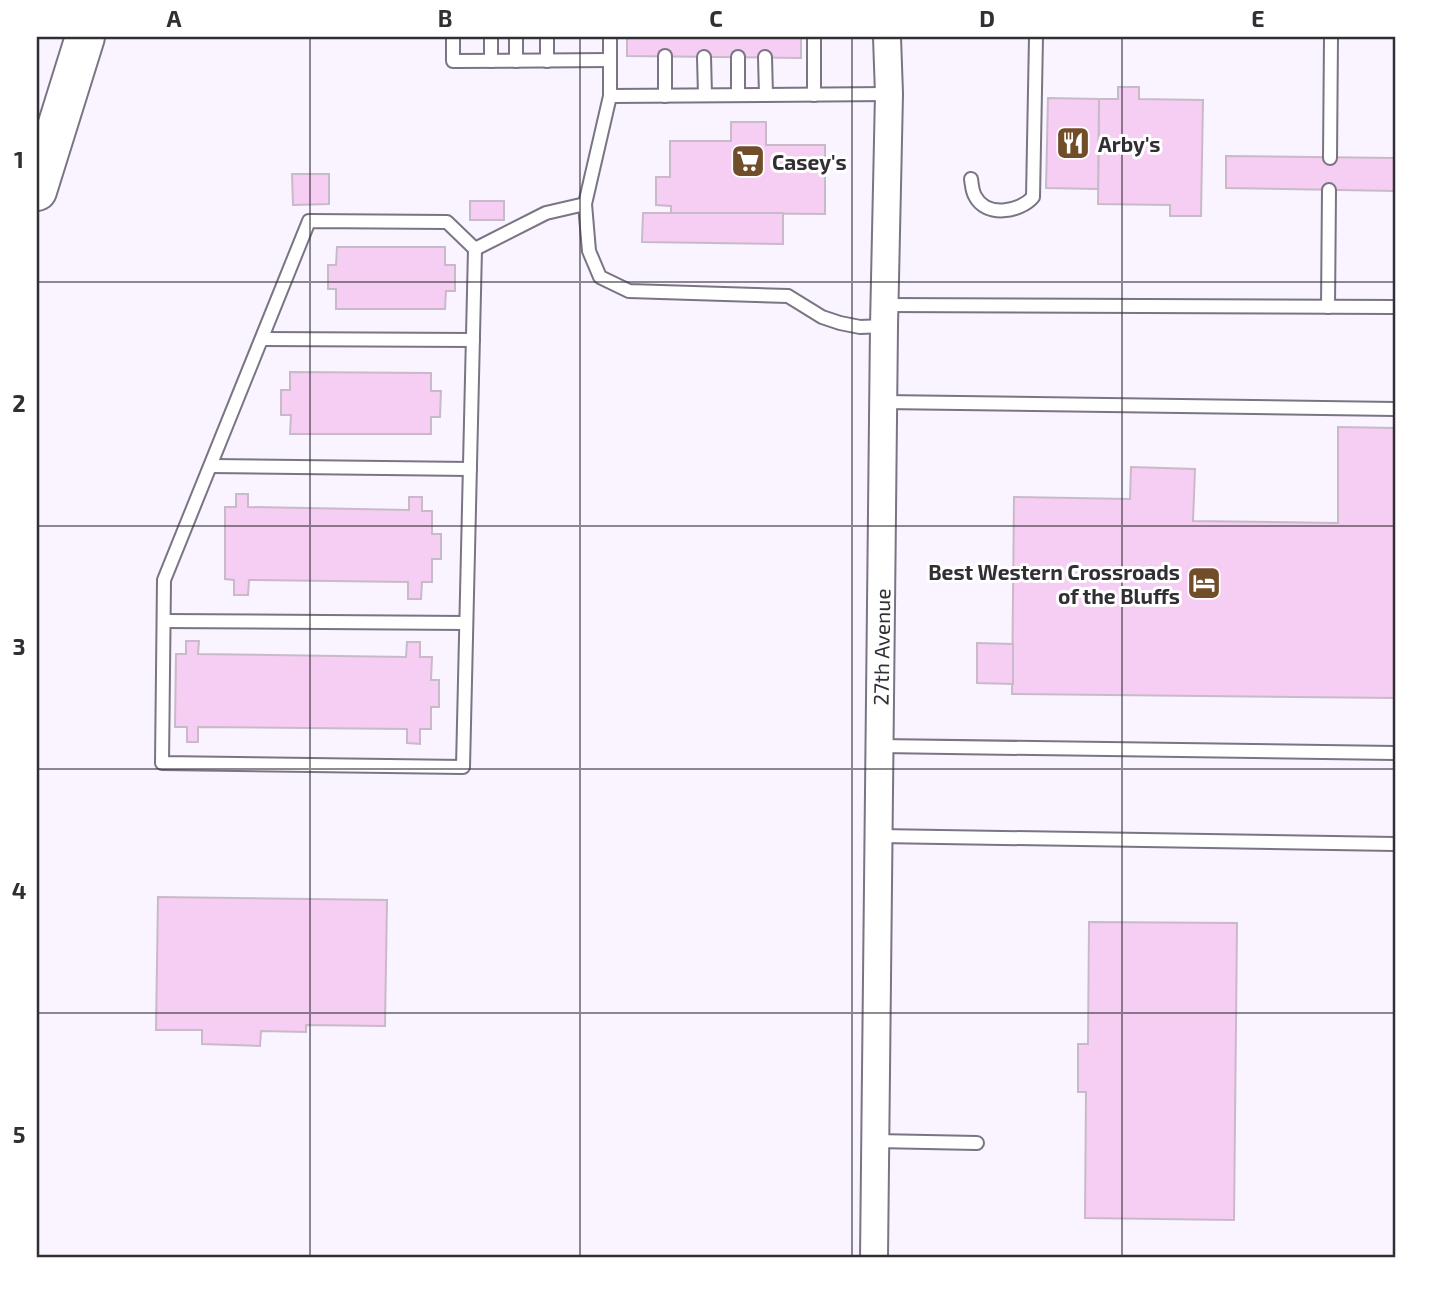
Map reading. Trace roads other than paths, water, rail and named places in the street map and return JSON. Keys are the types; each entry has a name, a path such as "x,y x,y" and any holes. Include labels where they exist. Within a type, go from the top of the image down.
{"highway":[{"path":"37,191 85,37"}],"street":[{"name":"27th Avenue","path":"874,1258 887,37"}],"lane":[{"path":"453,37 453,61 610,60"},
{"path":"491,37 491,61"},
{"path":"516,37 516,61"},
{"path":"547,37 547,61"},
{"path":"610,37 610,96 584,204 589,251 600,277 629,291 788,296 822,317 860,327 884,315 1395,307"},
{"path":"814,37 814,95"},
{"path":"971,179 974,194 980,203 989,209 1016,209 1033,197 1037,37"},
{"path":"1330,158 1331,37"},
{"path":"664,96 665,56"},
{"path":"704,57 705,95"},
{"path":"738,57 738,95"},
{"path":"765,57 766,95"},
{"path":"610,96 888,94"},
{"path":"1328,307 1329,190"},
{"path":"475,249 546,213 584,204"},
{"path":"309,221 447,222 475,249 463,767 162,763 164,580 262,339 309,221"},
{"path":"262,339 473,340"},
{"path":"883,402 1395,409"},
{"path":"211,466 470,469"},
{"path":"164,621 466,623"},
{"path":"880,746 1395,753"},
{"path":"879,836 1395,844"},
{"path":"876,1141 977,1143"}],"place":[{"name":"Arby's","path":"1073,143"},
{"name":"Casey's","path":"748,161"},
{"name":"Best Western Crossroads of the Bluffs","path":"1204,583"}]}
